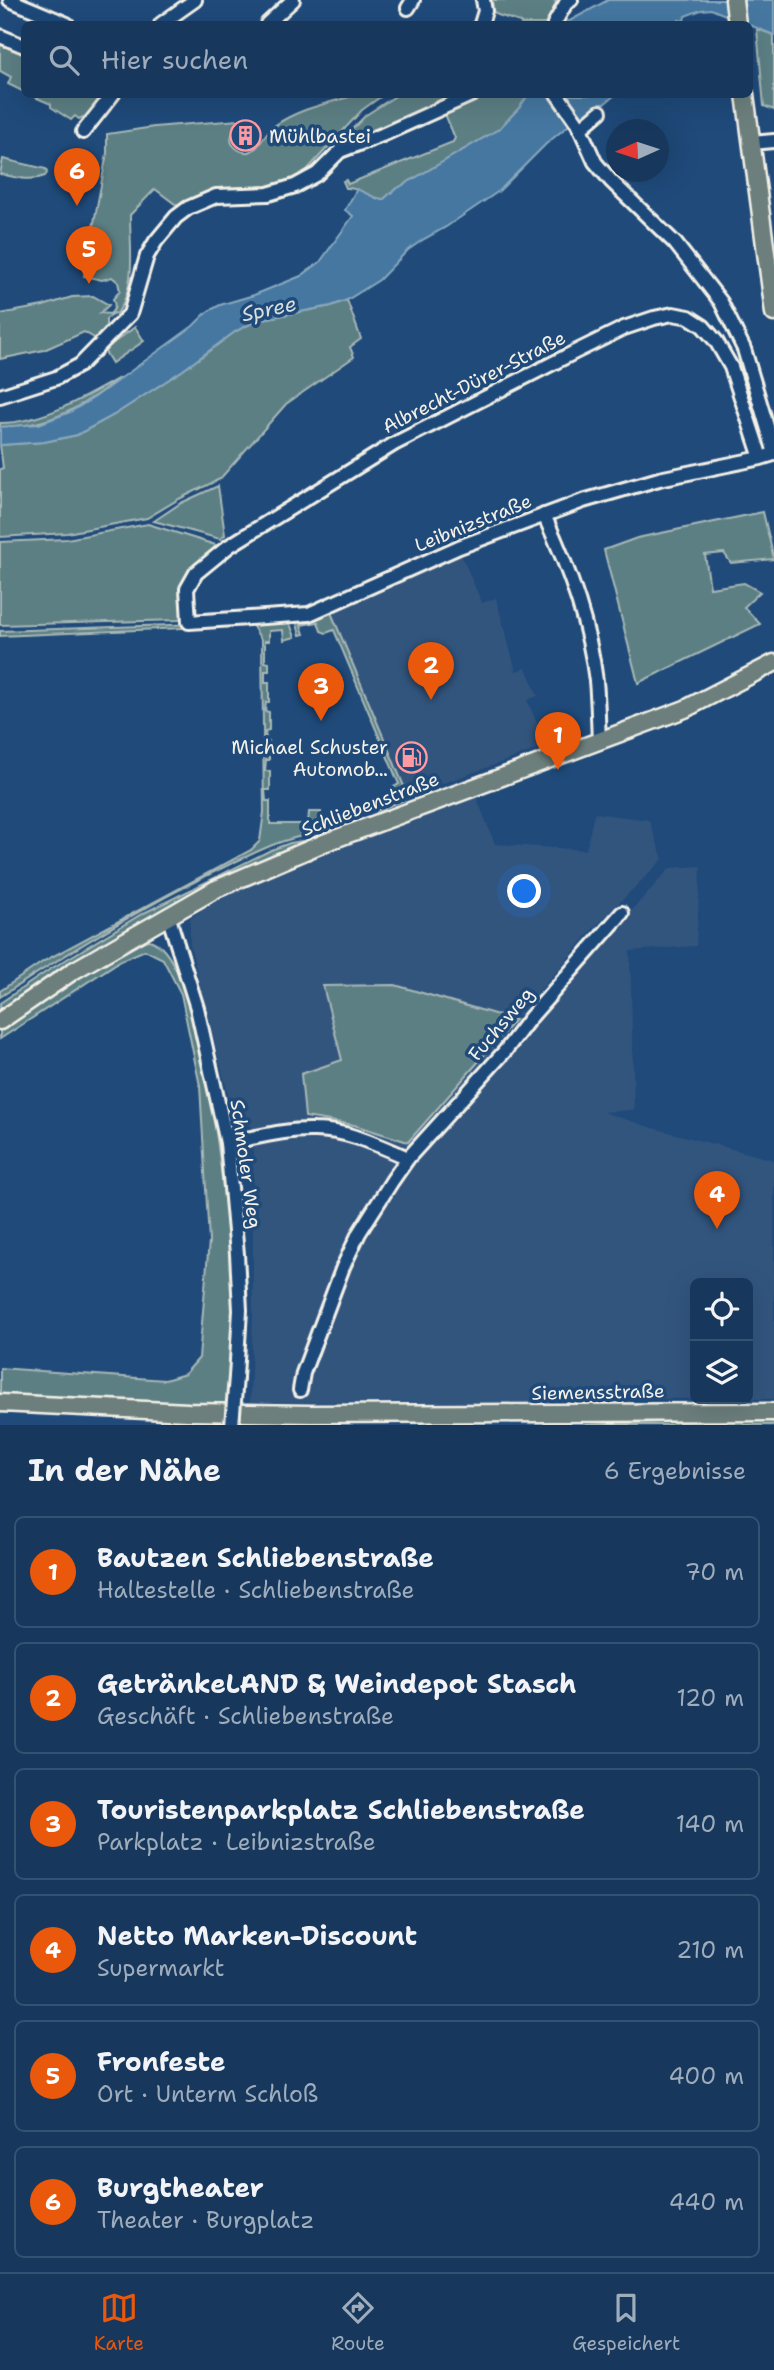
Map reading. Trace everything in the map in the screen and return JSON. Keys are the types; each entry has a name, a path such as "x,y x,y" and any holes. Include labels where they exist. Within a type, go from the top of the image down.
{"main road":[{"path":"734,0 737,21"},
{"path":"745,98 774,313"},
{"name":"Schliebenstraße","path":"0,1021 73,971 216,889 324,843 685,709 774,663"},
{"name":"Siemensstraße","path":"0,1403 229,1419 247,1413 463,1420 774,1412"}],"street":[{"path":"10,0 60,21"},
{"path":"165,21 195,0"},
{"path":"270,21 293,0"},
{"path":"482,21 485,11 483,0"},
{"path":"556,21 566,3 571,0"},
{"path":"0,36 21,45"},
{"path":"84,131 110,98"},
{"path":"0,396 56,378 80,365 130,314 147,256 176,217 188,208 216,196 268,194 295,186 317,174 340,151 393,131 464,98"},
{"path":"560,98 579,126 595,162 675,243 721,302 744,349 774,452"},
{"path":"579,126 600,112"},
{"path":"750,137 774,141"},
{"name":"Albrecht-Dürer-Straße","path":"189,622 187,589 196,573 229,546 394,444 564,357 624,328 654,318 673,314 689,317 703,326 716,341 731,367 761,458"},
{"name":"Leibnizstraße","path":"189,622 309,614 459,547 583,501 659,479 761,458 774,452"},
{"path":"544,515 576,592 589,641 596,681 599,741"},
{"name":"Fuchsweg","path":"300,1390 312,1349 344,1267 370,1215 408,1158 505,1051 530,1018 622,913"},
{"name":"Schmoler Weg","path":"168,915 197,1008 227,1143 240,1310 236,1377 229,1419"},
{"path":"227,1143 316,1129 367,1140 408,1158"}],"shaded area":[{"path":"459,550 482,603 496,598 516,671 526,668 538,696 527,700 547,746 416,793 406,791 330,611"},
{"path":"476,796 495,844 586,850 594,813 649,820 663,859 594,928 492,1046 507,1057 552,999 670,868 701,866 696,946 630,951 634,1110 603,1112 774,1160 774,1399 753,1399 753,1278 690,1278 690,1399 603,1398 515,1403 250,1402 253,1127 234,1118 190,945 190,919 207,906 323,851"}],"green space":[{"path":"492,0 556,0 552,21 517,21 493,11"},
{"path":"757,29 774,35 774,110 764,106"},
{"path":"0,42 21,52 21,90 8,84 11,77 0,71"},
{"path":"37,98 105,98 87,120 75,116 71,120 51,107 51,104"},
{"path":"346,98 379,98 362,110 307,170 291,182 266,188 215,191 179,207 155,189 130,215 131,266 127,291 117,314 114,313 106,319 106,328 96,339 84,332 44,350 0,359 0,314 72,297 93,296 109,305 100,313 110,314 114,309 113,299 120,291 118,282 112,277 102,280 84,276 107,153 107,134 238,120 238,127 231,139 238,150 248,152 256,148 271,129 283,120"},
{"path":"392,98 455,98 337,149 320,162 366,115"},
{"path":"480,98 526,98 499,129 393,191 384,199 346,188 343,181 346,180 348,184 453,142 455,138 445,114"},
{"path":"3,159 46,169 47,173 39,178 28,179 0,174"},
{"path":"347,300 361,339 350,347 354,357 286,404 220,479 147,518 67,533 0,537 0,469 3,468 0,445 44,442 77,435 114,415 236,331 258,320 331,306"},
{"path":"135,327 144,341 112,363 104,350"},
{"path":"121,377 65,413 35,423 0,427 0,423 31,419 63,408"},
{"path":"218,486 225,535 220,539 154,521 181,503"},
{"path":"763,512 774,559 731,563 724,553 705,555 710,588 744,583 760,592 744,607 760,624 638,683 604,550 637,538"},
{"path":"148,524 222,547 194,571 184,612 179,620 0,625 0,542 67,539"},
{"path":"330,610 406,791 404,800 376,811 371,807 376,809 383,806 382,802 393,797 390,789 399,784 334,630 326,633 321,631 318,622 301,625 304,634 300,635 296,620"},
{"path":"289,621 295,637 284,640 283,630 269,631 269,641 265,641 265,662 269,663 269,671 265,671 265,682 269,682 269,702 266,702 265,711 269,712 269,730 265,731 266,741 269,741 269,760 266,760 265,771 270,771 270,790 265,790 266,801 270,801 270,824 308,824 309,812 321,812 321,818 340,819 336,826 278,843 200,879 98,935 0,997 0,991 44,961 251,850 260,841 264,812 262,641 252,625 0,636 0,631"},
{"path":"306,842 265,859 148,918 73,963 0,1012 0,1003 140,915 271,850"},
{"path":"149,940 169,957 186,995 201,1046 212,1106 221,1168 233,1305 227,1406 0,1394 0,1368 165,1380 185,1374 199,1358 209,1241 200,1086 181,994 163,959 145,950 120,961 0,1039 0,1030 120,952"},
{"path":"395,985 515,1020 408,1142 354,1125 305,1117 301,1074 342,1060 323,986"},
{"path":"763,1418 774,1422 774,1425 583,1425"}],"water":[{"path":"608,0 774,0 774,35 753,26 753,21 740,21 711,9 685,16 684,21 570,21"},
{"name":"Spree","path":"526,98 611,98 584,120 580,116 546,144 499,191 408,250 379,280 347,300 331,306 258,320 236,331 183,370 114,415 77,435 44,442 0,445 0,427 39,424 70,412 193,326 207,312 301,276 320,262 353,216 345,210 357,189 384,199 393,191 499,129"}],"place":[{"name":"Mühlbastei","path":"246,136"},
{"name":"Burgtheater","path":"77,206"},
{"name":"Fronfeste","path":"89,284"},
{"name":"GetränkeLAND & Weindepot Stasch","path":"431,700"},
{"name":"Touristenparkplatz Schliebenstraße","path":"321,721"},
{"name":"Michael Schuster Automob...","path":"411,758"},
{"name":"Bautzen Schliebenstraße","path":"558,770"},
{"name":"Netto Marken-Discount","path":"717,1229"}]}
